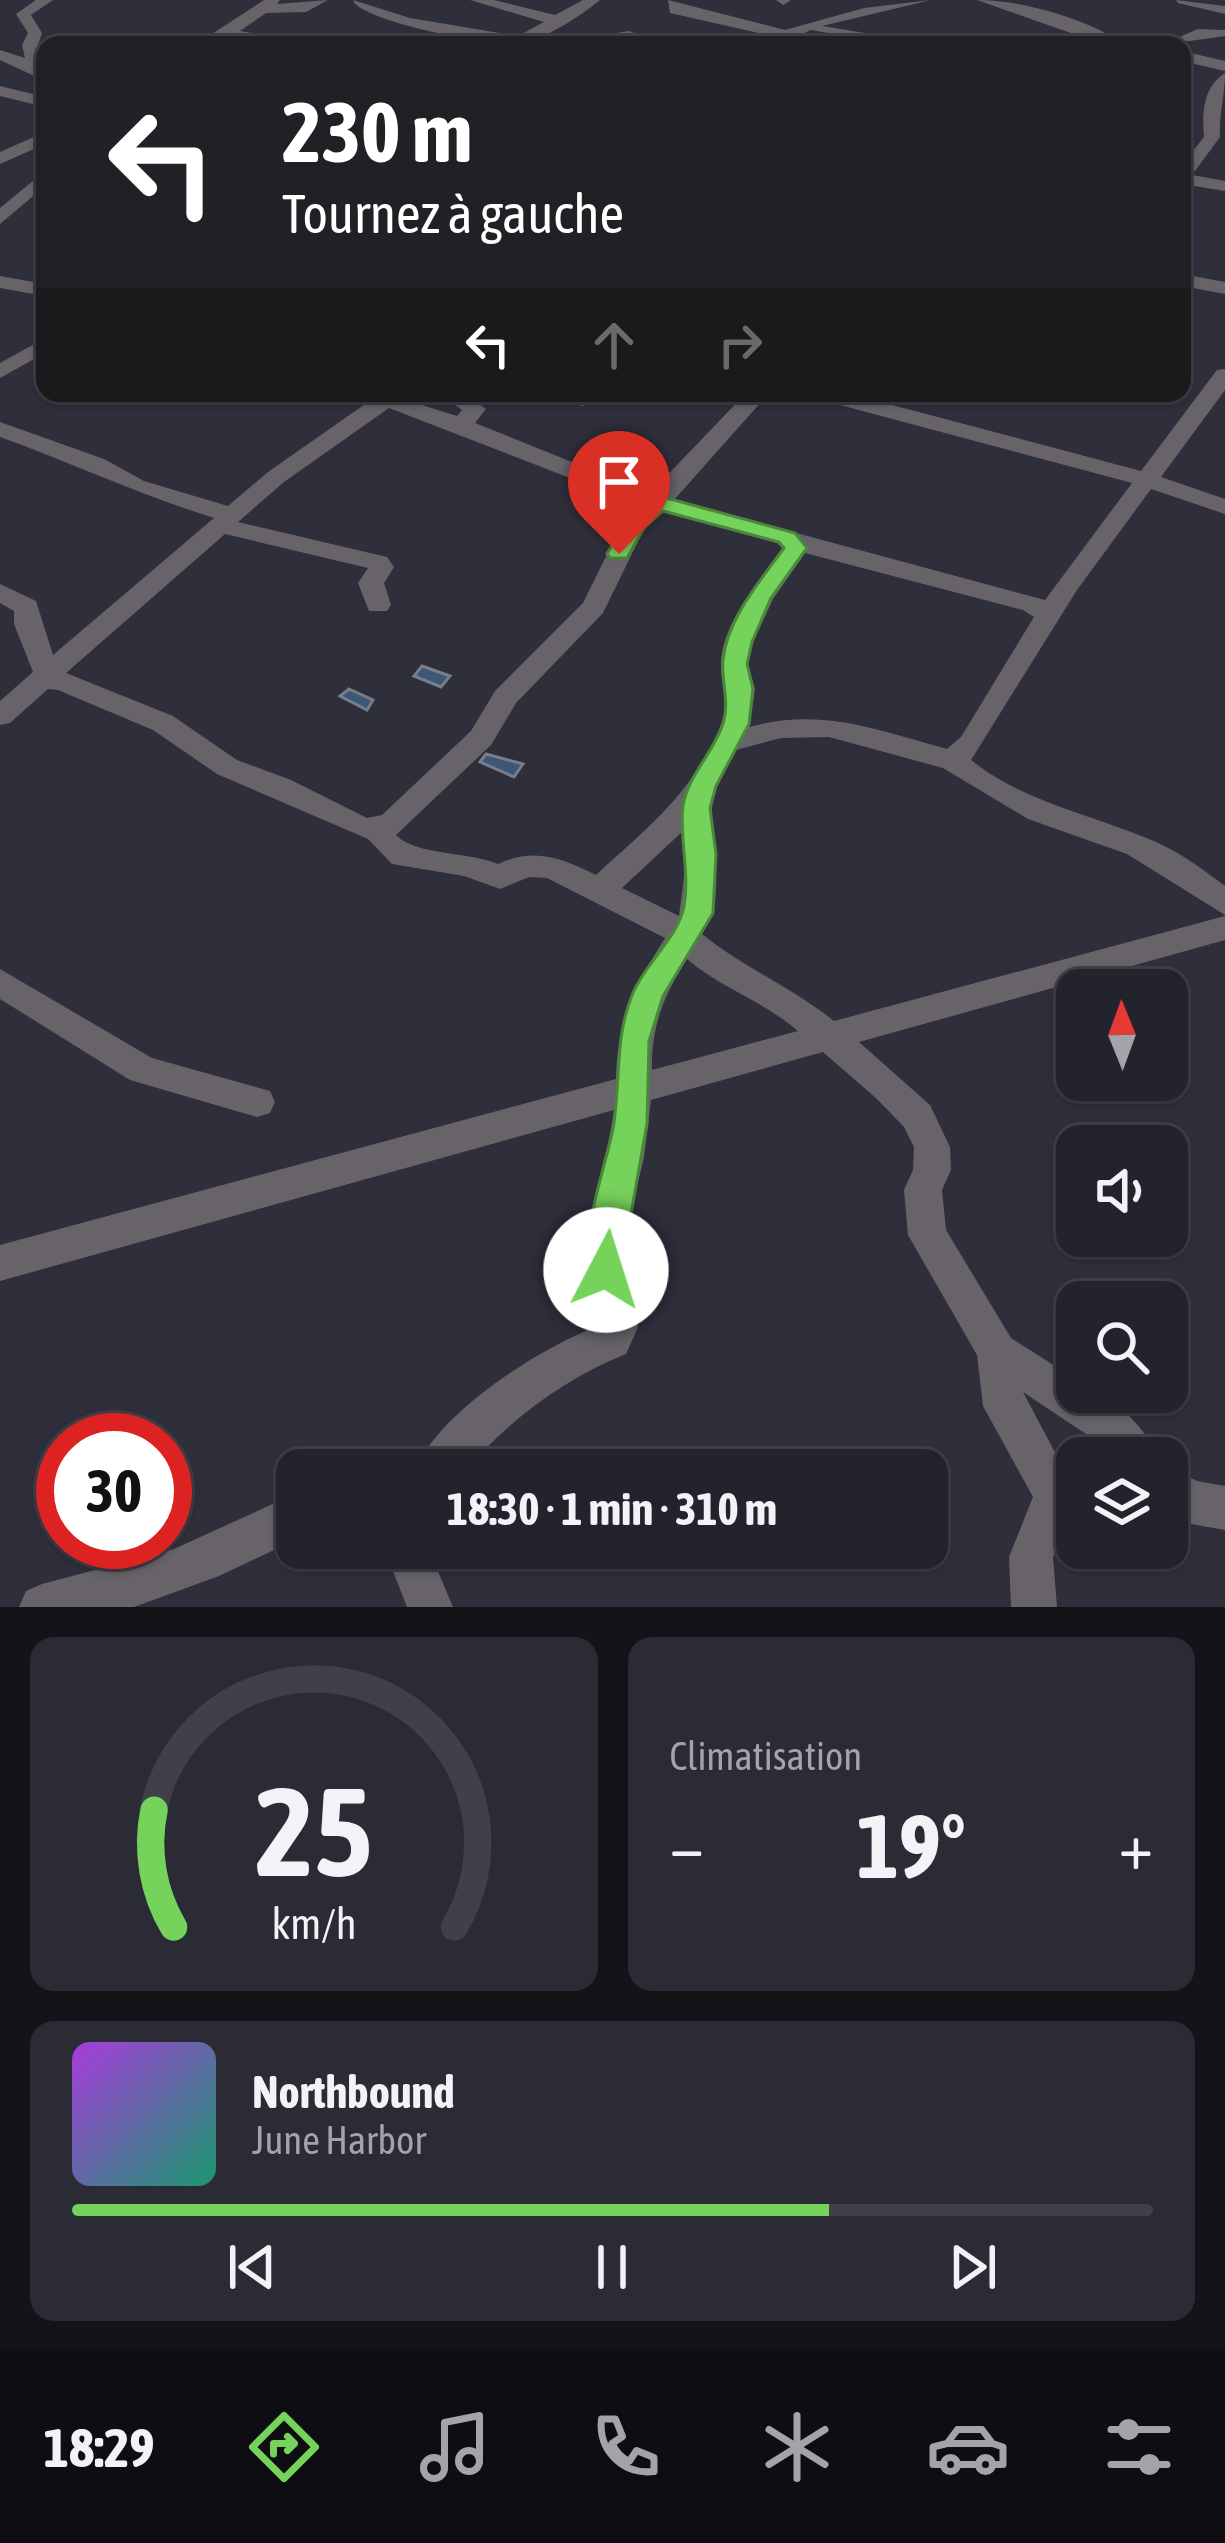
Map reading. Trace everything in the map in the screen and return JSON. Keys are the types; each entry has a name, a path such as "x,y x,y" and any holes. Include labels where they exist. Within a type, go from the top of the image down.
{"street":[{"path":"36,61 30,45 35,34 22,14 46,0"},
{"path":"218,36 270,4 310,8 321,0"},
{"path":"477,0 555,20"},
{"path":"530,36 593,0"},
{"path":"675,0 675,10 783,34"},
{"path":"780,36 920,0"},
{"path":"984,0 1095,36"},
{"path":"1183,0 1225,10"},
{"path":"358,3 394,13 406,22 481,36"},
{"path":"472,34 512,8"},
{"path":"806,29 861,36"},
{"path":"1190,36 1220,32"},
{"path":"223,33 246,36"},
{"path":"0,55 36,69"},
{"path":"1191,58 1225,66"},
{"path":"1191,165 1212,137 1210,108 1225,78"},
{"path":"0,91 36,100"},
{"path":"0,159 36,141"},
{"path":"1191,179 1225,186"},
{"path":"0,218 36,184"},
{"path":"1191,280 1222,282"},
{"path":"0,282 36,288"},
{"path":"0,372 36,350"},
{"path":"953,761 971,744 1048,606 1225,374"},
{"path":"0,716 368,402"},
{"path":"386,402 461,425 654,502 794,543 1048,606"},
{"path":"461,425 475,409 464,402"},
{"path":"0,592 27,607 27,625 54,674 163,723 227,767 281,787 364,829 378,830 391,825 481,738 506,697 594,607 634,524 749,402"},
{"path":"857,402 1145,479 1225,507"},
{"path":"0,429 285,544 378,562 381,567 370,583 378,605"},
{"path":"1126,506 1191,498"},
{"path":"598,891 699,799 736,724 741,689 734,664 740,642 760,598 794,553 794,543"},
{"path":"726,742 781,728 829,727 953,761 1039,811 1138,846 1181,869 1225,903"},
{"path":"455,1449 565,1358 612,1340 618,1327 606,1270 610,1216 626,1158 634,1041 648,993 698,913 699,799"},
{"path":"378,830 387,847 417,862 468,864 500,877 537,864 683,935 723,970 767,989 831,1036 917,1116 932,1147 932,1171 923,1190 928,1235 997,1352 1004,1406 1055,1494 1052,1518 1037,1538 1031,1557 1034,1607"},
{"path":"0,1263 1225,928"},
{"path":"0,982 142,1070 256,1102"},
{"path":"997,1352 1102,1419 1118,1437"},
{"path":"1188,1500 1225,1508"},
{"path":"42,1607 115,1592 217,1558 276,1526"},
{"path":"415,1569 430,1607"}],"building":[{"path":"422,666 450,676 441,687 414,676"},
{"path":"349,689 373,700 367,710 340,696"},
{"path":"486,754 523,764 514,777 480,762"}],"route":[{"path":"606,1270 610,1216 626,1158 634,1041 648,993 698,913 702,854 696,808 736,724 741,689 734,664 740,642 760,598 796,548 787,538 659,503 634,524 619,554"}]}
